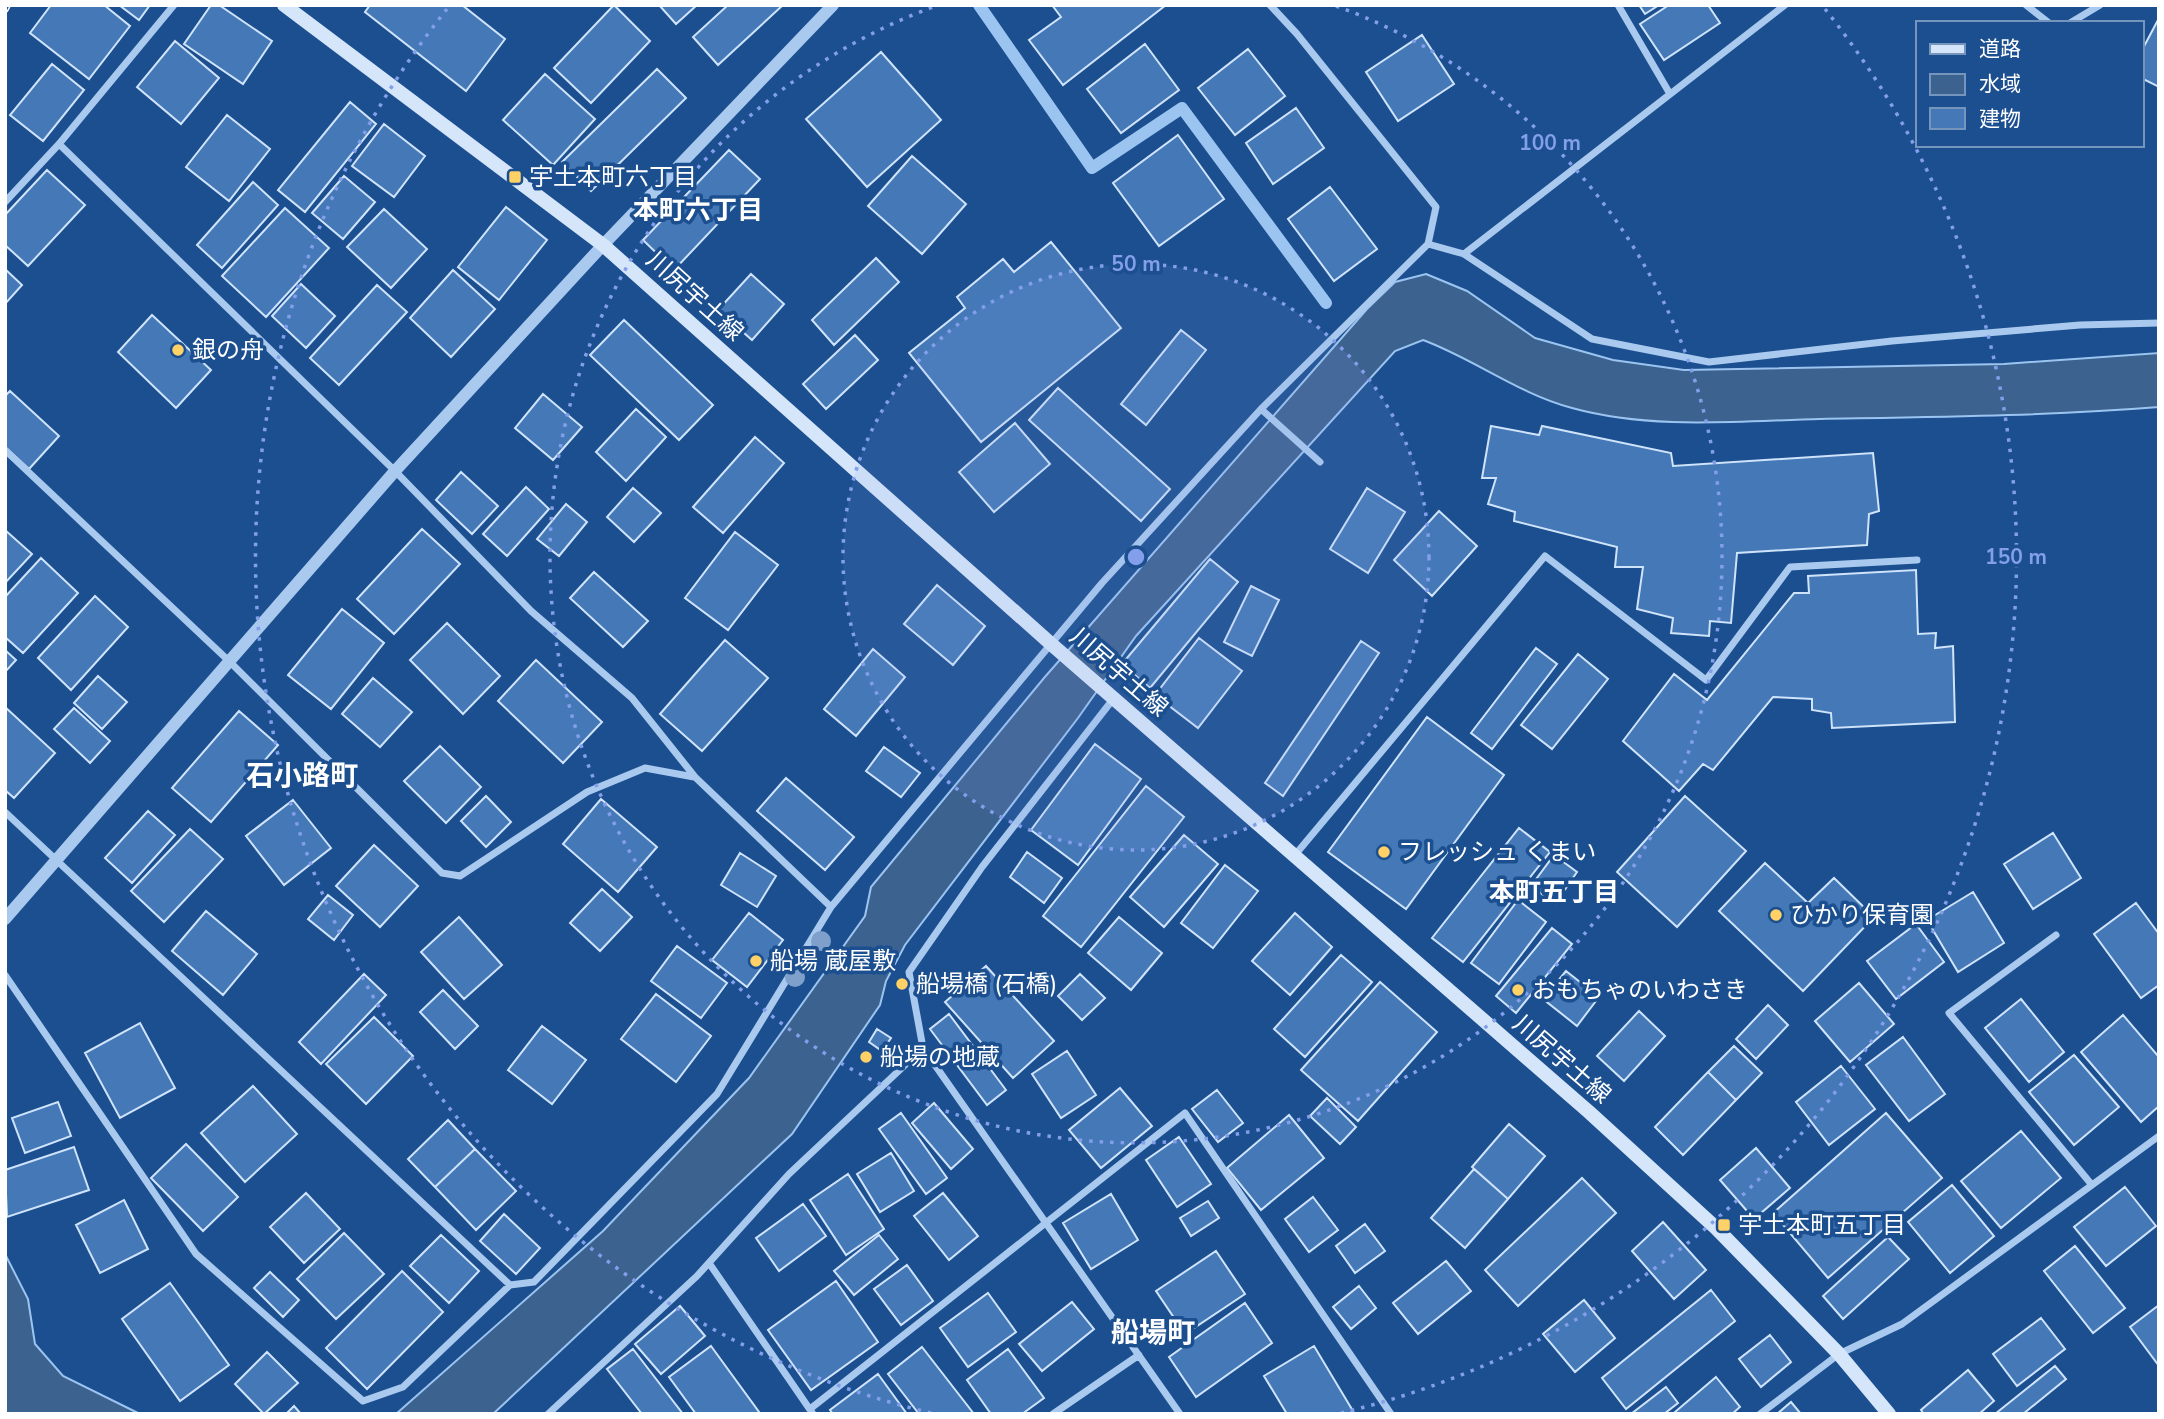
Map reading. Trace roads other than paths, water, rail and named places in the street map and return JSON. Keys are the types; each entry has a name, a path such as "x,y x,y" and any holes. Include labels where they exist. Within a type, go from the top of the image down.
{"main road":[{"name":"川尻宇土線","path":"284,5 603,245 1054,647 1295,855 1697,1211 1839,1354 1889,1414"}],"street":[{"path":"5,202 59,144 174,5"},
{"path":"5,919 395,471 603,245 834,5"},
{"path":"5,975 196,1254 363,1401 403,1387 510,1285 534,1282 717,1094 831,908 1261,409 1428,244 1436,207 1297,34 1270,5"},
{"path":"1618,5 1670,94"},
{"path":"1464,254 1784,5"},
{"path":"2026,5 2046,21"},
{"path":"2073,21 2101,5"},
{"path":"59,144 395,471 531,611 632,698 695,777 831,908"},
{"path":"1428,244 1464,254 1592,339 1709,362 1906,340 2080,326 2159,323"},
{"path":"1261,409 1320,461"},
{"path":"5,450 230,662 442,873 460,876 587,792 645,768 695,777"},
{"path":"1295,855 1545,556 1706,680 1790,567 1917,560"},
{"path":"1109,694 909,972 923,1048 1180,1414"},
{"path":"5,812 510,1285"},
{"path":"2056,935 1949,1013 2092,1185"},
{"path":"548,1414 709,1263 789,1174 923,1048"},
{"path":"709,1263 811,1411 1185,1113 1391,1414"},
{"path":"1760,1414 1839,1354 1902,1324 2159,1136"},
{"path":"1053,1414 1139,1355"}],"water":[{"path":"1426,274 1467,291 1535,338 1613,360 1684,370 2004,364 2159,353 2159,407 1990,416 1664,422 1602,415 1552,402 1423,340 1395,351 1136,636 1078,718 905,945 886,981 880,1005 792,1134 493,1414 396,1414 603,1231 749,1078 865,916 871,887 1044,678 1367,309 1395,282"},
{"path":"5,1254 28,1299 35,1344 63,1376 140,1414 5,1414"}],"waterway":[{"path":"979,5 1092,168 1182,108 1326,303"}],"railway":[{"path":"5,9 7,5"}],"place":[{"name":"宇土本町六丁目","path":"515,177"},
{"name":"銀の舟","path":"178,350"},
{"name":"フレッシュ くまい","path":"1384,852"},
{"name":"ひかり保育園","path":"1776,915"},
{"name":"船場 蔵屋敷","path":"756,961"},
{"name":"船場橋 (石橋)","path":"902,984"},
{"name":"おもちゃのいわさき","path":"1518,990"},
{"name":"船場の地蔵","path":"866,1057"},
{"name":"宇土本町五丁目","path":"1724,1225"}],"district":[{"name":"本町六丁目","path":"698,210"},
{"name":"石小路町","path":"302,776"},
{"name":"本町五丁目","path":"1554,892"},
{"name":"船場町","path":"1153,1333"}]}
